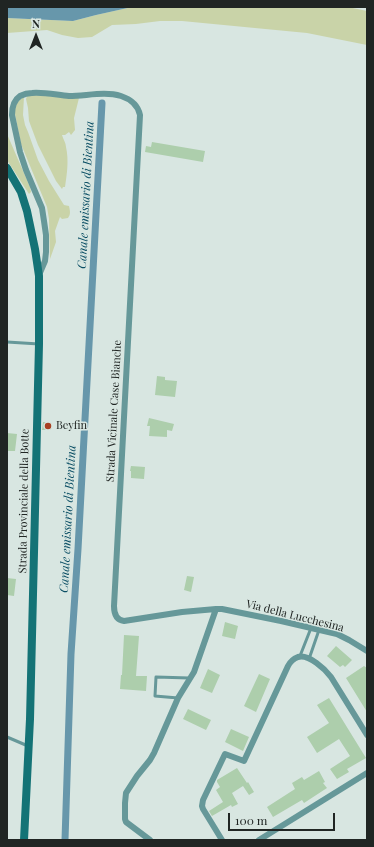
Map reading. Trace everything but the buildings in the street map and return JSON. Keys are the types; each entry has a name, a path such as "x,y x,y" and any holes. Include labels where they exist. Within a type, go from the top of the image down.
{"main road":[{"name":"Strada Provinciale della Botte","path":"7,168 18,187 27,211 39,276 39,344 24,840"}],"street":[{"name":"Strada Vicinale Case Bianche","path":"39,276 45,261 46,252 44,221 40,202 20,152 12,115 14,102 21,96 30,93 67,96 114,95 125,98 135,104 140,115 114,610 118,619 124,621 182,612 216,609"},
{"name":"Via della Lucchesina","path":"216,609 228,610 319,630 344,637 367,651"},
{"path":"150,840 126,822 126,796 129,788 154,753 178,698 197,666 216,609"},
{"path":"222,840 203,810 203,800 225,754 244,761 288,666 292,661 299,657 309,659 320,666 328,674 367,735"},
{"path":"259,840 367,773"}],"lane":[{"path":"7,342 39,344"},
{"path":"299,657 311,628"},
{"path":"309,659 319,630"},
{"path":"178,698 155,696 156,676 191,678"},
{"path":"7,737 28,746"}],"green space":[{"path":"132,7 348,7 367,11 367,45 307,33 182,21 160,21 112,25 92,37 78,38 47,30 7,33 7,18 73,21"},
{"path":"34,95 79,98 74,118 75,130 71,135 69,132 62,135 66,146 68,162 65,187 62,189 56,181 38,145 29,121 26,99 27,96"},
{"path":"24,97 23,115 25,125 38,160 64,205 69,206 70,209 68,218 62,219 60,217 55,231 56,242 50,259 49,219 47,207 21,144 15,114 16,104"},
{"path":"7,134 30,187 31,192 29,194 7,160"}],"water":[{"path":"7,7 132,7 73,21 7,18"}],"waterway":[{"name":"Canale emissario di Bientina","path":"65,840 71,654 102,103"}],"place":[{"name":"Beyfin","path":"48,426"}]}
